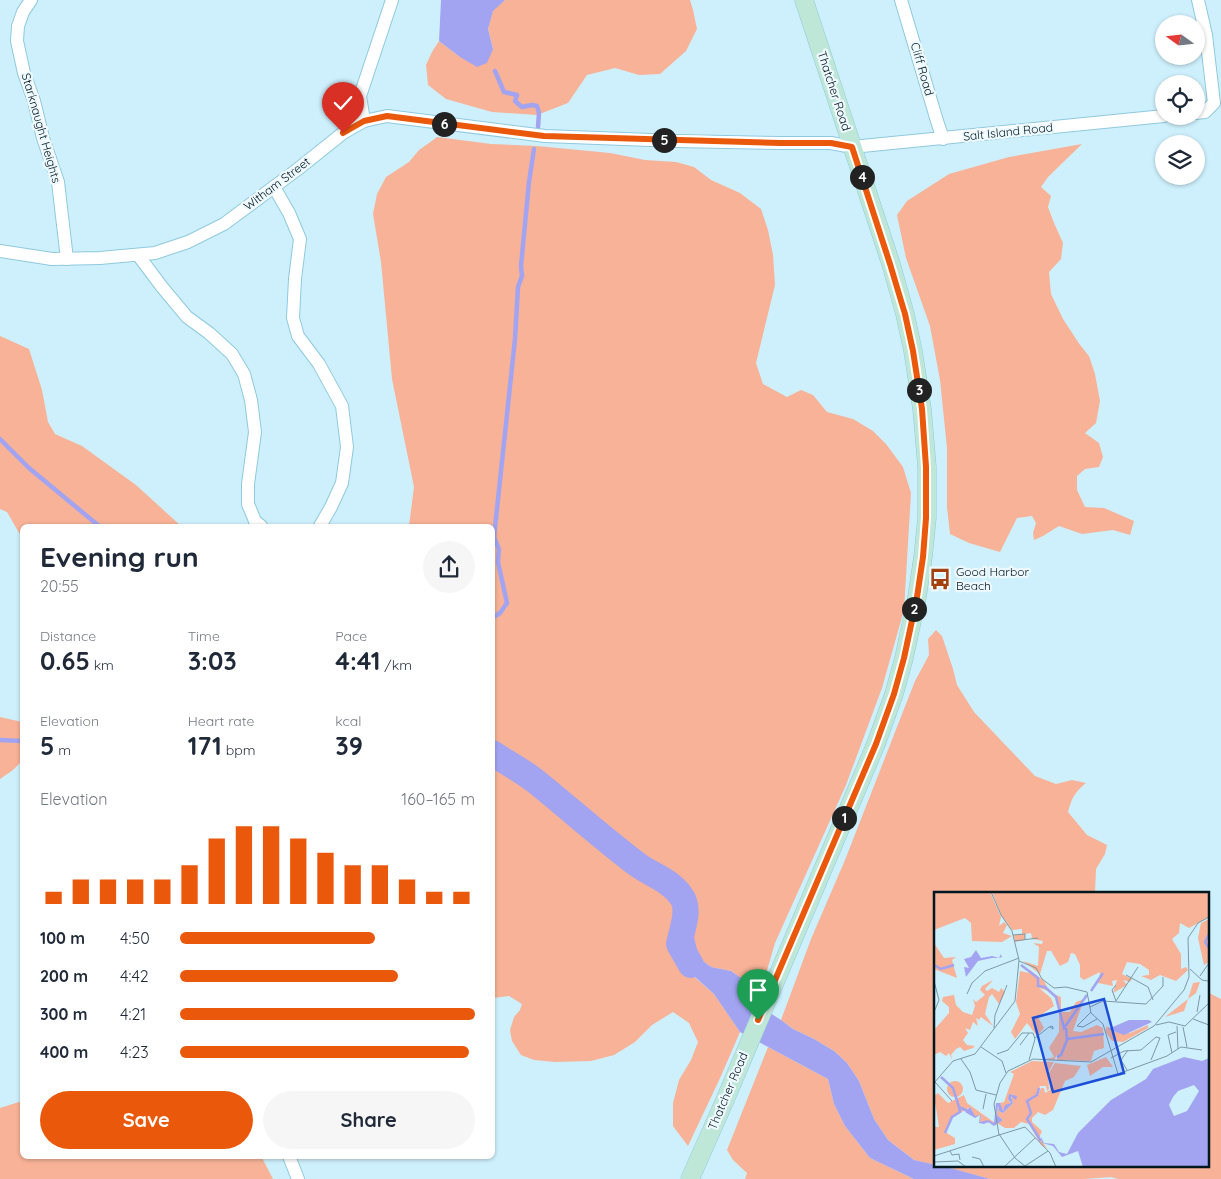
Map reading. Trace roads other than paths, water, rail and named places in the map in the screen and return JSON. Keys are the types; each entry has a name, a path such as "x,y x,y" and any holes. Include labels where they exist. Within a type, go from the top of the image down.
{"main road":[{"name":"Thatcher Road","path":"690,1179 876,744 894,694 917,597 923,557 926,518 926,467 922,409 913,351 905,314 890,264 804,0"}],"street":[{"name":"Starknaught Heights","path":"31,0 23,12 18,26 17,41 24,73 58,182 67,259"},
{"path":"364,121 360,96 392,0"},
{"name":"Cliff Road","path":"901,0 943,139"},
{"path":"1198,0 1206,34 1214,103 1205,112"},
{"name":"Witham Street","path":"0,251 52,259 100,258 155,252 188,242 224,224 343,133 364,121 387,116 544,136 831,143 852,147"},
{"name":"Salt Island Road","path":"852,147 1155,117"},
{"path":"274,187 289,213 300,239 295,278 293,318 298,336 319,364 342,406 346,447 342,483 321,524"},
{"path":"138,255 187,317 209,333 232,354 244,374 251,400 255,432 248,484 248,504 254,520 259,524"},
{"path":"290,1159 298,1179"}],"water":[{"path":"441,0 505,0 493,11 488,29 493,49 487,63 477,67 439,41"},
{"path":"678,933 694,937 699,958 711,967 731,971 741,978 770,1013 793,1029 834,1051 847,1063 859,1081 874,1119 888,1140 914,1160 990,1179 914,1179 870,1158 845,1126 834,1104 828,1079 740,1032 714,994 675,959 673,942"}],"waterway":[{"path":"495,71 504,92 517,95 515,101 522,107 537,106 539,113 538,127"},
{"path":"495,528 515,339 518,287 522,276 521,266 534,149"},
{"path":"0,439 29,468 97,524"},
{"path":"495,539 499,549 498,562 507,603 500,613 495,616"},
{"path":"0,740 20,741"},
{"path":"495,755 534,780 643,869 667,882 677,891 684,901 686,913 679,944 691,965"}],"place":[{"name":"Good Harbor Beach","path":"940,579"}]}
